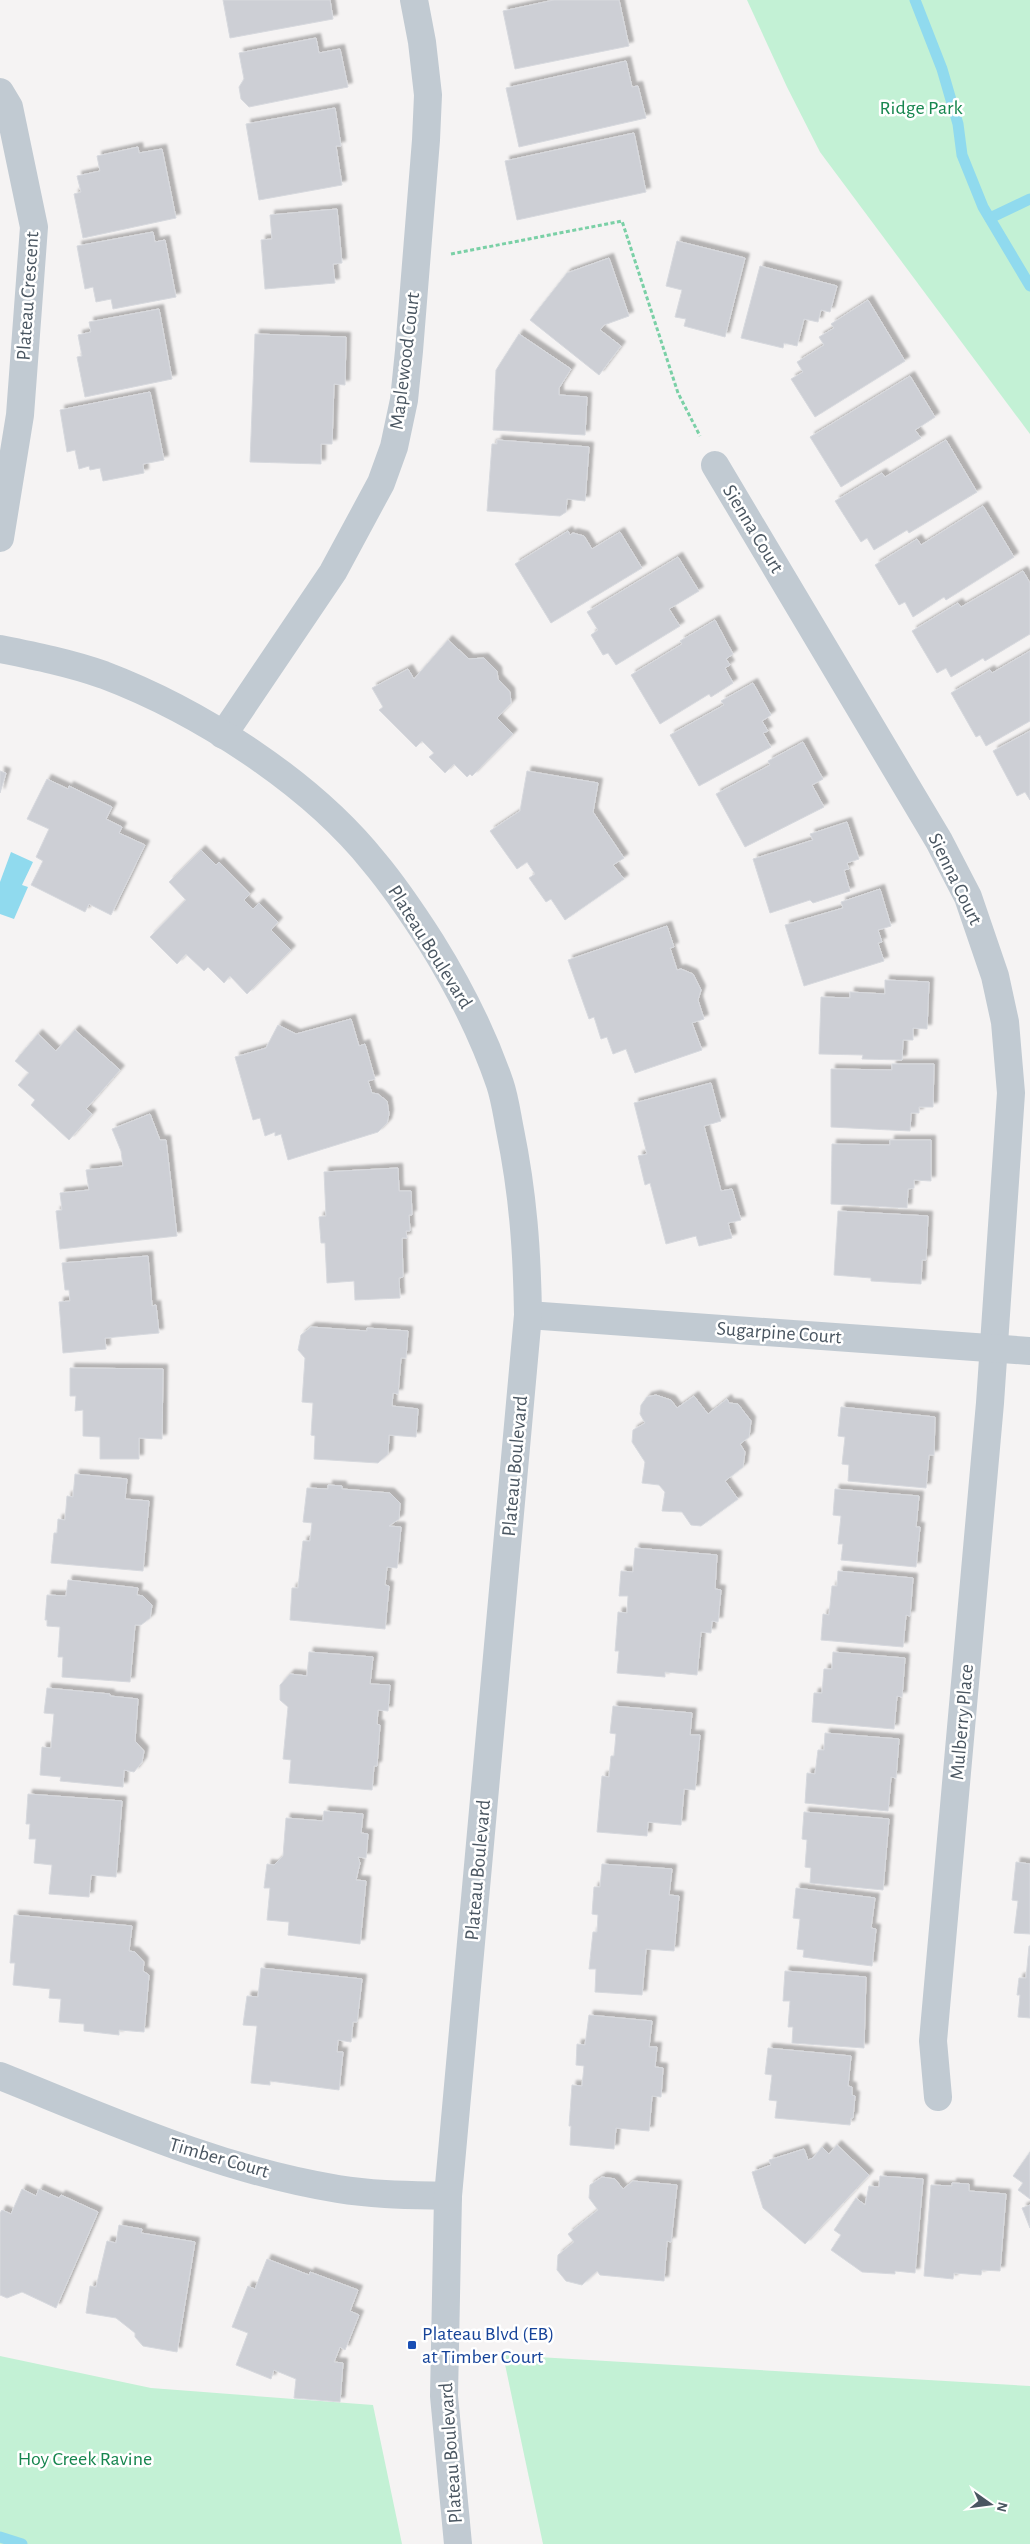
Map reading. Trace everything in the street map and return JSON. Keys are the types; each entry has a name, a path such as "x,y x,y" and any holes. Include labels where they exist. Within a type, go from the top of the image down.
{"street":[{"name":"Maplewood Court","path":"223,736 333,572 381,483 394,447 404,400 428,95 414,0"},
{"name":"Plateau Crescent","path":"0,92 9,107 34,227 10,411 0,538"},
{"name":"Sienna Court","path":"715,465 939,841 968,897 985,943 1005,1022 1011,1093 995,1348"},
{"name":"Plateau Boulevard","path":"0,649 46,658 103,675 160,699 281,773 335,820 378,867 410,910 453,977 478,1028 500,1086 524,1205 528,1315 448,2196 444,2396 458,2544"},
{"name":"Sugarpine Court","path":"528,1315 1030,1351"},
{"name":"Mulberry Place","path":"938,2097 933,2041 995,1348"},
{"name":"Timber Court","path":"0,2076 163,2142 290,2179 339,2189 402,2195 448,2196"}],"path":[{"path":"416,262 622,221 678,393 715,465"}],"green space":[{"name":"Ridge Park","path":"747,0 1030,0 1030,434 820,152 787,87"},
{"path":"503,2355 1030,2386 1030,2544 543,2544"},
{"name":"Hoy Creek Ravine","path":"0,2356 151,2388 373,2405 402,2544 0,2544"}],"water":[{"path":"11,852 33,862 22,885 28,887 14,919 0,914 0,882"}],"building":[{"path":"223,0 330,0 333,19 230,38"},
{"path":"554,0 619,0 629,46 515,69 503,11"},
{"path":"316,38 319,53 340,49 348,87 249,107 241,99 239,87 244,79 239,53"},
{"path":"626,61 632,87 638,86 646,118 519,147 506,88"},
{"path":"335,108 341,146 336,146 342,185 259,200 246,124"},
{"path":"634,133 646,192 517,220 505,161"},
{"path":"138,147 139,153 162,149 176,218 83,238 74,194 81,192 77,176 100,171 97,156"},
{"path":"337,209 342,263 333,264 335,283 265,289 261,240 272,239 270,215"},
{"path":"153,232 155,242 165,240 176,297 113,309 111,299 96,302 93,287 85,289 77,246"},
{"path":"677,241 745,258 725,337 684,326 686,319 675,317 682,290 666,286"},
{"path":"609,258 629,316 604,325 600,330 621,346 599,375 530,320 567,273"},
{"path":"760,266 837,286 830,312 821,310 818,322 804,319 797,346 784,343 783,348 741,338"},
{"path":"868,300 905,361 815,417 791,379 803,372 797,362 824,345 819,337 834,328 831,324"},
{"path":"159,309 172,379 85,397 77,357 82,356 78,335 91,332 89,322"},
{"path":"255,334 346,337 345,385 334,384 332,444 321,444 321,464 250,462"},
{"path":"519,334 571,369 559,388 559,395 587,397 585,435 493,430 496,370"},
{"path":"910,376 935,417 915,430 921,438 841,487 810,437"},
{"path":"150,392 164,460 143,464 144,473 103,481 100,468 90,470 89,466 79,469 75,450 67,452 60,410"},
{"path":"497,440 589,447 585,501 567,499 566,512 560,516 487,511 492,444 497,444"},
{"path":"946,440 977,492 909,533 907,530 874,550 867,538 861,542 835,501 882,473 885,477"},
{"path":"983,506 1014,557 946,600 944,597 913,617 905,602 899,605 875,565 917,539 921,545"},
{"path":"568,531 570,535 573,533 584,536 592,549 620,532 642,568 551,623 515,564"},
{"path":"678,557 699,591 669,609 680,626 616,665 608,653 603,655 591,635 598,630 587,612"},
{"path":"1023,571 1030,583 1030,634 985,661 983,658 951,677 946,668 937,673 912,631 958,603 961,607"},
{"path":"715,620 733,654 726,659 730,665 725,668 733,683 711,697 709,694 660,724 631,675 682,644 680,641"},
{"path":"448,640 469,659 484,658 497,671 498,679 510,692 511,703 497,718 513,734 472,776 470,774 467,777 454,764 445,773 429,757 434,753 422,741 416,747 379,710 383,707 372,688 408,669 414,679"},
{"path":"1030,651 1030,721 986,746 980,735 976,737 951,693 990,670 992,673"},
{"path":"753,683 771,715 762,721 768,731 763,733 771,747 699,786 670,735 724,705 721,701"},
{"path":"1030,731 1030,800 1025,792 1017,796 993,751"},
{"path":"803,742 823,779 812,785 824,807 745,847 716,794 770,765 768,761"},
{"path":"0,771 6,773 0,793"},
{"path":"527,771 598,783 593,812 624,858 613,865 624,879 565,920 551,899 546,902 529,878 535,874 527,862 517,869 490,831 520,811"},
{"path":"47,779 68,789 69,786 112,807 106,819 122,827 119,833 145,845 111,915 89,904 85,912 31,885 43,861 36,857 49,829 27,819"},
{"path":"847,822 859,859 847,863 849,869 844,870 850,891 813,903 810,900 770,913 753,859 813,840 810,834"},
{"path":"201,850 216,865 219,862 250,894 244,900 253,909 259,903 278,922 271,930 291,950 247,994 230,976 224,983 208,967 204,971 186,954 177,964 150,937 186,900 169,882"},
{"path":"880,889 891,926 878,930 882,942 878,943 884,961 804,986 785,925 843,908 841,902"},
{"path":"667,926 674,947 670,948 677,970 681,969 693,974 701,990 698,1000 704,1019 692,1023 702,1050 635,1073 626,1049 613,1054 607,1037 601,1039 594,1017 589,1019 568,960"},
{"path":"885,980 929,982 927,1029 913,1028 913,1040 903,1040 902,1060 862,1059 863,1055 819,1054 821,997 850,998 850,992 885,994"},
{"path":"351,1019 359,1046 365,1044 375,1079 368,1081 372,1093 378,1094 387,1101 389,1114 387,1123 378,1132 288,1160 281,1134 275,1136 275,1132 265,1136 260,1118 253,1120 235,1057 266,1048 278,1025 296,1034"},
{"path":"75,1030 120,1070 86,1109 92,1114 69,1140 31,1105 35,1100 18,1085 29,1073 15,1061 38,1034 56,1051"},
{"path":"892,1064 934,1064 933,1107 919,1107 919,1113 911,1113 910,1131 831,1127 831,1069 892,1070"},
{"path":"711,1083 721,1121 704,1126 721,1191 732,1189 741,1220 728,1223 732,1238 699,1246 696,1236 666,1244 650,1183 645,1185 638,1156 647,1154 634,1103"},
{"path":"150,1114 160,1140 166,1140 177,1236 60,1249 56,1211 62,1210 60,1193 89,1190 86,1170 123,1166 121,1151 112,1129"},
{"path":"890,1140 931,1140 931,1181 914,1180 914,1188 908,1189 907,1208 831,1204 832,1144 890,1145"},
{"path":"398,1168 399,1191 411,1191 412,1215 409,1215 410,1231 406,1231 407,1238 402,1238 403,1277 399,1278 400,1298 355,1300 354,1281 327,1283 325,1243 321,1243 319,1217 326,1216 324,1172"},
{"path":"838,1211 928,1216 926,1260 922,1260 921,1284 871,1281 871,1278 834,1275"},
{"path":"148,1256 152,1306 156,1305 159,1333 105,1338 106,1349 63,1353 59,1302 70,1301 69,1290 65,1290 62,1263"},
{"path":"311,1327 367,1331 367,1328 408,1331 406,1358 401,1358 398,1394 393,1393 392,1406 418,1409 416,1437 389,1435 388,1454 378,1463 314,1459 315,1436 311,1435 313,1403 302,1402 305,1358 298,1350 301,1335"},
{"path":"70,1368 163,1369 162,1439 139,1438 139,1459 100,1459 100,1437 83,1436 83,1410 75,1411 76,1396 70,1396"},
{"path":"656,1395 671,1400 677,1408 694,1396 708,1414 727,1399 729,1403 738,1404 751,1421 749,1437 740,1444 745,1452 743,1467 725,1481 738,1499 701,1526 691,1525 682,1512 662,1511 665,1492 659,1485 642,1483 645,1462 632,1442 633,1430 645,1423 640,1414 641,1405 647,1397"},
{"path":"841,1407 935,1417 934,1455 929,1455 926,1488 848,1481 849,1465 842,1464 845,1437 838,1436"},
{"path":"75,1474 127,1479 125,1499 149,1501 143,1571 51,1563 54,1533 57,1533 58,1519 65,1520 67,1496 73,1497"},
{"path":"328,1485 342,1486 342,1489 390,1493 400,1503 399,1519 389,1526 401,1527 397,1568 387,1567 385,1585 389,1586 385,1629 290,1620 292,1588 298,1588 303,1541 310,1541 312,1523 303,1522 307,1488 328,1489"},
{"path":"835,1489 919,1496 916,1527 920,1527 916,1567 841,1560 843,1544 838,1544 841,1516 833,1515"},
{"path":"635,1548 717,1555 715,1589 721,1590 718,1622 712,1621 711,1633 701,1632 697,1675 665,1672 665,1677 617,1673 619,1651 615,1651 618,1612 627,1613 628,1596 619,1596 621,1571 633,1572"},
{"path":"838,1571 913,1578 910,1616 906,1615 903,1647 821,1640 823,1614 829,1615 832,1586 837,1586"},
{"path":"68,1580 138,1588 137,1595 143,1596 152,1605 150,1618 141,1625 135,1625 130,1682 62,1677 63,1657 58,1657 60,1627 47,1626 47,1620 45,1620 47,1595 66,1596"},
{"path":"309,1652 373,1657 370,1684 390,1685 388,1711 378,1710 377,1724 380,1725 377,1766 374,1766 372,1790 289,1783 291,1760 283,1759 288,1707 280,1700 280,1685 290,1674 307,1676"},
{"path":"833,1652 905,1658 902,1697 897,1696 894,1729 812,1722 814,1693 822,1693 824,1669 832,1669"},
{"path":"47,1688 110,1694 110,1696 138,1699 135,1741 144,1751 142,1762 134,1772 124,1770 123,1787 60,1781 61,1777 40,1775 42,1747 51,1748 54,1714 44,1713"},
{"path":"613,1706 692,1713 690,1735 700,1735 695,1790 684,1789 681,1825 648,1822 647,1836 597,1832 602,1776 609,1777 611,1756 614,1756 616,1734 610,1733"},
{"path":"825,1733 899,1739 896,1778 891,1777 888,1811 805,1803 807,1773 815,1774 818,1750 824,1750"},
{"path":"28,1794 122,1801 116,1877 91,1875 89,1897 49,1894 52,1865 34,1863 36,1839 29,1839 30,1824 26,1824"},
{"path":"324,1811 363,1814 361,1833 368,1834 366,1858 358,1857 360,1863 356,1880 366,1881 360,1944 288,1935 289,1922 267,1920 270,1888 264,1888 267,1864 274,1865 283,1856 286,1818 323,1821"},
{"path":"804,1812 889,1819 883,1890 810,1883 811,1868 805,1867 807,1840 802,1839"},
{"path":"1016,1862 1030,1864 1030,1934 1014,1933 1018,1901 1012,1900"},
{"path":"602,1864 672,1869 669,1895 679,1896 674,1951 646,1949 642,1995 595,1992 596,1969 589,1969 593,1932 597,1932 598,1915 592,1914 594,1887 600,1887"},
{"path":"796,1888 875,1898 871,1928 876,1929 872,1966 803,1957 804,1950 797,1949 800,1919 793,1918"},
{"path":"14,1915 132,1926 129,1951 135,1952 144,1962 143,1971 149,1975 144,2032 119,2030 119,2035 84,2031 84,2024 59,2022 61,1999 49,1998 50,1989 13,1985 15,1963 10,1963"},
{"path":"1029,1946 1030,2018 1018,2017 1020,1995 1017,1995 1019,1978 1026,1978"},
{"path":"261,1968 362,1979 357,2022 353,2022 351,2042 338,2040 337,2052 343,2052 339,2090 270,2081 270,2085 251,2083 257,2026 243,2025 247,1996 258,1997"},
{"path":"785,1971 866,1977 864,2048 792,2043 793,2027 788,2027 790,2001 783,2001"},
{"path":"589,2015 652,2021 649,2047 657,2047 655,2067 663,2068 661,2097 652,2096 649,2131 616,2128 614,2149 570,2145 571,2126 569,2126 572,2085 582,2086 584,2066 576,2065 577,2044 585,2045"},
{"path":"768,2048 851,2056 848,2086 852,2087 852,2095 855,2096 853,2118 851,2118 850,2125 775,2118 777,2101 769,2100 772,2075 765,2074"},
{"path":"837,2145 869,2175 805,2244 763,2208 752,2172 771,2165 769,2160 804,2149 808,2160 813,2158 822,2147 829,2154"},
{"path":"1030,2152 1030,2199 1018,2190 1023,2183 1013,2176"},
{"path":"880,2176 923,2179 915,2273 895,2271 895,2274 862,2272 831,2250 841,2235 834,2230 856,2198 865,2205 869,2186 879,2187"},
{"path":"602,2177 615,2179 623,2189 633,2181 677,2185 671,2242 667,2241 664,2281 600,2275 597,2271 582,2285 566,2281 557,2270 558,2255 574,2242 568,2234 598,2210 589,2198 590,2185"},
{"path":"952,2183 969,2184 969,2191 1006,2194 1000,2271 982,2270 981,2275 954,2273 953,2279 924,2276 931,2185 952,2186"},
{"path":"22,2189 36,2196 39,2189 59,2198 61,2195 98,2212 56,2308 22,2292 7,2298 0,2295 0,2213 2,2210 11,2214"},
{"path":"1030,2205 1030,2228 1022,2208"},
{"path":"119,2225 142,2229 141,2233 195,2242 177,2352 143,2346 135,2337 135,2333 116,2318 86,2313 90,2286 96,2287 107,2241 116,2243"},
{"path":"267,2259 309,2275 310,2272 358,2290 350,2311 359,2315 345,2350 340,2347 334,2362 343,2363 340,2402 294,2398 296,2379 274,2370 271,2379 236,2365 248,2333 232,2327 248,2286 255,2289"}],"waterway":[{"path":"915,0 942,69 958,124 962,155 983,207 1030,286"},
{"path":"990,218 1030,199"},
{"path":"0,2537 22,2544"}],"place":[{"name":"Plateau Blvd (EB) at Timber Court","path":"412,2345"}]}
